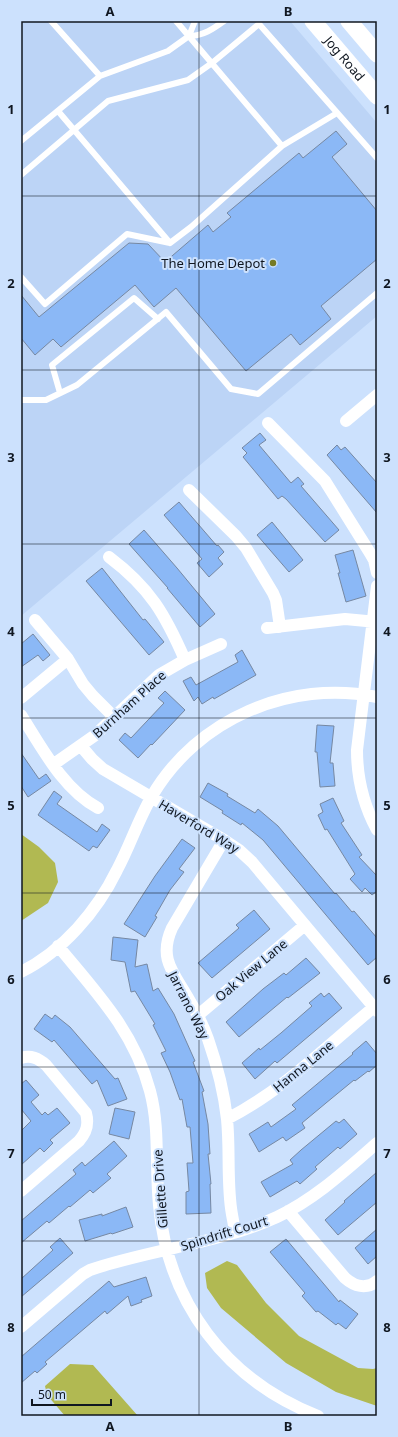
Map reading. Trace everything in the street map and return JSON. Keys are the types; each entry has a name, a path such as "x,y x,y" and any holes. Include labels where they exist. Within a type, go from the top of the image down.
{"main road":[{"name":"Jog Road","path":"314,21 377,96"},
{"path":"343,21 372,48"},
{"name":"Jog Road","path":"349,21 372,48"}],"street":[{"path":"346,421 377,395"},
{"path":"268,423 315,469 325,481 374,560 377,573"},
{"path":"189,490 231,530 246,548 273,593 276,600 280,626"},
{"path":"109,557 140,583 155,601 171,628 185,660"},
{"path":"377,586 375,622 357,750 357,768 362,795 377,830"},
{"path":"267,628 345,619 375,622"},
{"path":"35,620 68,659 83,684 114,717"},
{"name":"Burnham Place","path":"81,746 94,736 159,675 185,660 221,644"},
{"path":"21,698 68,659"},
{"path":"21,972 58,946 88,916 104,894 117,871 151,797 172,768 184,755 217,728 239,715 281,699 313,694 338,693 364,695 377,698"},
{"path":"21,716 67,784 77,795 98,808"},
{"path":"54,764 81,746"},
{"name":"Haverford Way","path":"81,746 103,769 239,850 252,862 375,1009"},
{"name":"Jarrano Way","path":"224,840 172,928 167,943 167,958 169,966 198,1016 217,1068 227,1118 230,1200 235,1232"},
{"name":"Oak View Lane","path":"198,1016 305,925"},
{"name":"Gillette Drive","path":"58,946 111,1009 126,1032 141,1065 150,1091 155,1117 159,1204 162,1231 166,1250 186,1301 200,1324 217,1346 243,1372 264,1389 280,1399 318,1416"},
{"name":"Hanna Lane","path":"227,1118 252,1105 278,1087 375,1009"},
{"path":"21,1058 33,1057 46,1065 86,1113 88,1120 87,1128 80,1141 21,1191"},
{"name":"Spindrift Court","path":"21,1327 83,1274 90,1270 235,1232 261,1223 288,1211 307,1200 377,1143"},
{"path":"288,1211 350,1283 358,1286 365,1286 373,1284 377,1281"}],"lane":[{"path":"51,21 100,76"},
{"path":"176,21 282,146"},
{"path":"21,141 100,76 168,51 189,36 196,21"},
{"path":"189,36 198,36 214,29 224,21"},
{"path":"21,175 108,101 188,80 212,63 259,24 377,158"},
{"path":"58,111 170,243"},
{"path":"21,277 45,304 127,234 170,243 191,227 282,146 337,113"},
{"path":"21,400 46,400 77,385 166,312 231,389 258,394 377,293"},
{"path":"60,393 52,366 134,298 158,319"}],"shaded area":[{"path":"21,21 290,21 377,123 377,316 21,616"},
{"path":"21,834 39,847 55,863 58,882 48,903 21,921"},
{"path":"227,1261 237,1265 266,1303 299,1336 358,1368 377,1368 377,1406 336,1392 286,1363 221,1308 207,1288 205,1273"},
{"path":"70,1364 93,1365 138,1416 65,1416 47,1395 45,1386"}],"building":[{"name":"The Home Depot","path":"336,131 347,144 332,157 377,211 377,259 321,306 331,319 300,345 291,334 246,371 176,288 154,307 135,285 61,347 53,339 35,355 21,338 21,295 39,317 129,243 148,244 165,262 208,225 213,232 231,217 227,213 299,153 303,158"},
{"path":"260,433 266,440 259,445 291,483 298,477 304,484 301,486 339,530 325,542 286,499 282,496 278,499 243,457 247,453 242,448"},
{"path":"337,445 341,450 345,447 377,483 377,513 327,455"},
{"path":"179,502 224,552 218,558 223,564 209,577 197,563 202,559 164,515"},
{"path":"272,522 303,560 289,572 257,535"},
{"path":"144,530 215,614 200,627 129,544"},
{"path":"353,550 366,596 346,602 335,555"},
{"path":"102,568 143,620 145,619 164,642 149,655 86,581"},
{"path":"33,634 50,655 43,661 38,655 21,667 21,644"},
{"path":"242,650 256,675 214,699 213,697 202,704 198,697 194,701 183,681 191,677 196,685 238,662 235,655"},
{"path":"165,691 185,710 138,758 119,740 125,733 131,738 164,703 158,698"},
{"path":"317,725 334,726 330,763 333,763 335,786 320,787 317,752 315,752"},
{"path":"21,753 39,779 46,774 51,781 28,797 21,786"},
{"path":"208,783 228,794 227,796 255,813 258,809 278,826 335,894 336,893 352,912 354,911 377,938 377,957 368,965 263,840 242,823 241,825 222,813 223,811 200,797"},
{"path":"54,791 62,797 57,804 97,832 102,824 110,830 97,848 93,846 89,851 38,815"},
{"path":"333,798 344,821 341,823 362,855 359,857 377,876 377,891 372,895 365,888 362,892 350,879 355,874 327,829 325,830 318,815 323,812 320,804"},
{"path":"182,839 195,848 179,869 184,872 170,890 155,916 157,917 145,937 124,924 155,876"},
{"path":"254,910 270,929 212,978 198,963 239,928 236,925"},
{"path":"113,937 138,940 135,967 147,964 153,991 158,988 174,1014 195,1061 193,1062 204,1091 202,1092 208,1124 211,1213 186,1214 186,1192 189,1191 187,1163 193,1163 190,1127 187,1127 182,1099 180,1100 170,1072 161,1053 166,1051 153,1025 155,1024 135,991 131,992 125,962 111,960"},
{"path":"306,958 320,973 288,998 287,997 239,1037 226,1022 263,989 284,973 286,975"},
{"path":"321,993 324,997 329,993 342,1008 277,1063 275,1061 255,1079 242,1063 259,1048 260,1050 281,1033 312,1006 309,1003"},
{"path":"45,1014 52,1019 55,1015 70,1027 115,1079 118,1078 127,1099 108,1106 97,1080 92,1084 54,1040 52,1042 34,1029"},
{"path":"366,1041 377,1054 377,1065 369,1072 368,1071 355,1081 354,1080 302,1123 305,1128 286,1141 283,1137 259,1152 249,1134 268,1122 271,1127 296,1109 292,1105 353,1054 352,1053"},
{"path":"26,1080 39,1095 31,1102 42,1115 45,1112 48,1115 57,1108 70,1123 50,1140 53,1143 44,1152 40,1148 21,1165 21,1131 31,1121 21,1109 21,1084"},
{"path":"115,1108 135,1112 129,1139 109,1134"},
{"path":"344,1119 357,1134 340,1149 338,1147 315,1167 317,1169 300,1184 297,1181 270,1197 261,1182 293,1164 290,1160 301,1150 336,1121 339,1123"},
{"path":"114,1141 127,1156 107,1174 111,1178 93,1193 90,1190 49,1223 47,1221 21,1243 21,1221 76,1174 73,1170 82,1162 85,1166"},
{"path":"377,1172 377,1202 338,1235 325,1220"},
{"path":"126,1207 133,1227 85,1241 79,1220 102,1214 102,1216"},
{"path":"377,1229 377,1256 368,1264 355,1248"},
{"path":"60,1238 73,1253 21,1297 21,1279 53,1250 50,1247"},
{"path":"286,1239 339,1302 340,1300 358,1314 346,1329 338,1323 336,1325 318,1311 316,1312 302,1296 305,1293 270,1252"},
{"path":"146,1277 152,1296 131,1306 128,1296 107,1314 105,1311 45,1362 47,1364 37,1373 35,1371 21,1383 21,1357 109,1281 114,1287"}],"place":[{"name":"The Home Depot","path":"273,263"}]}
